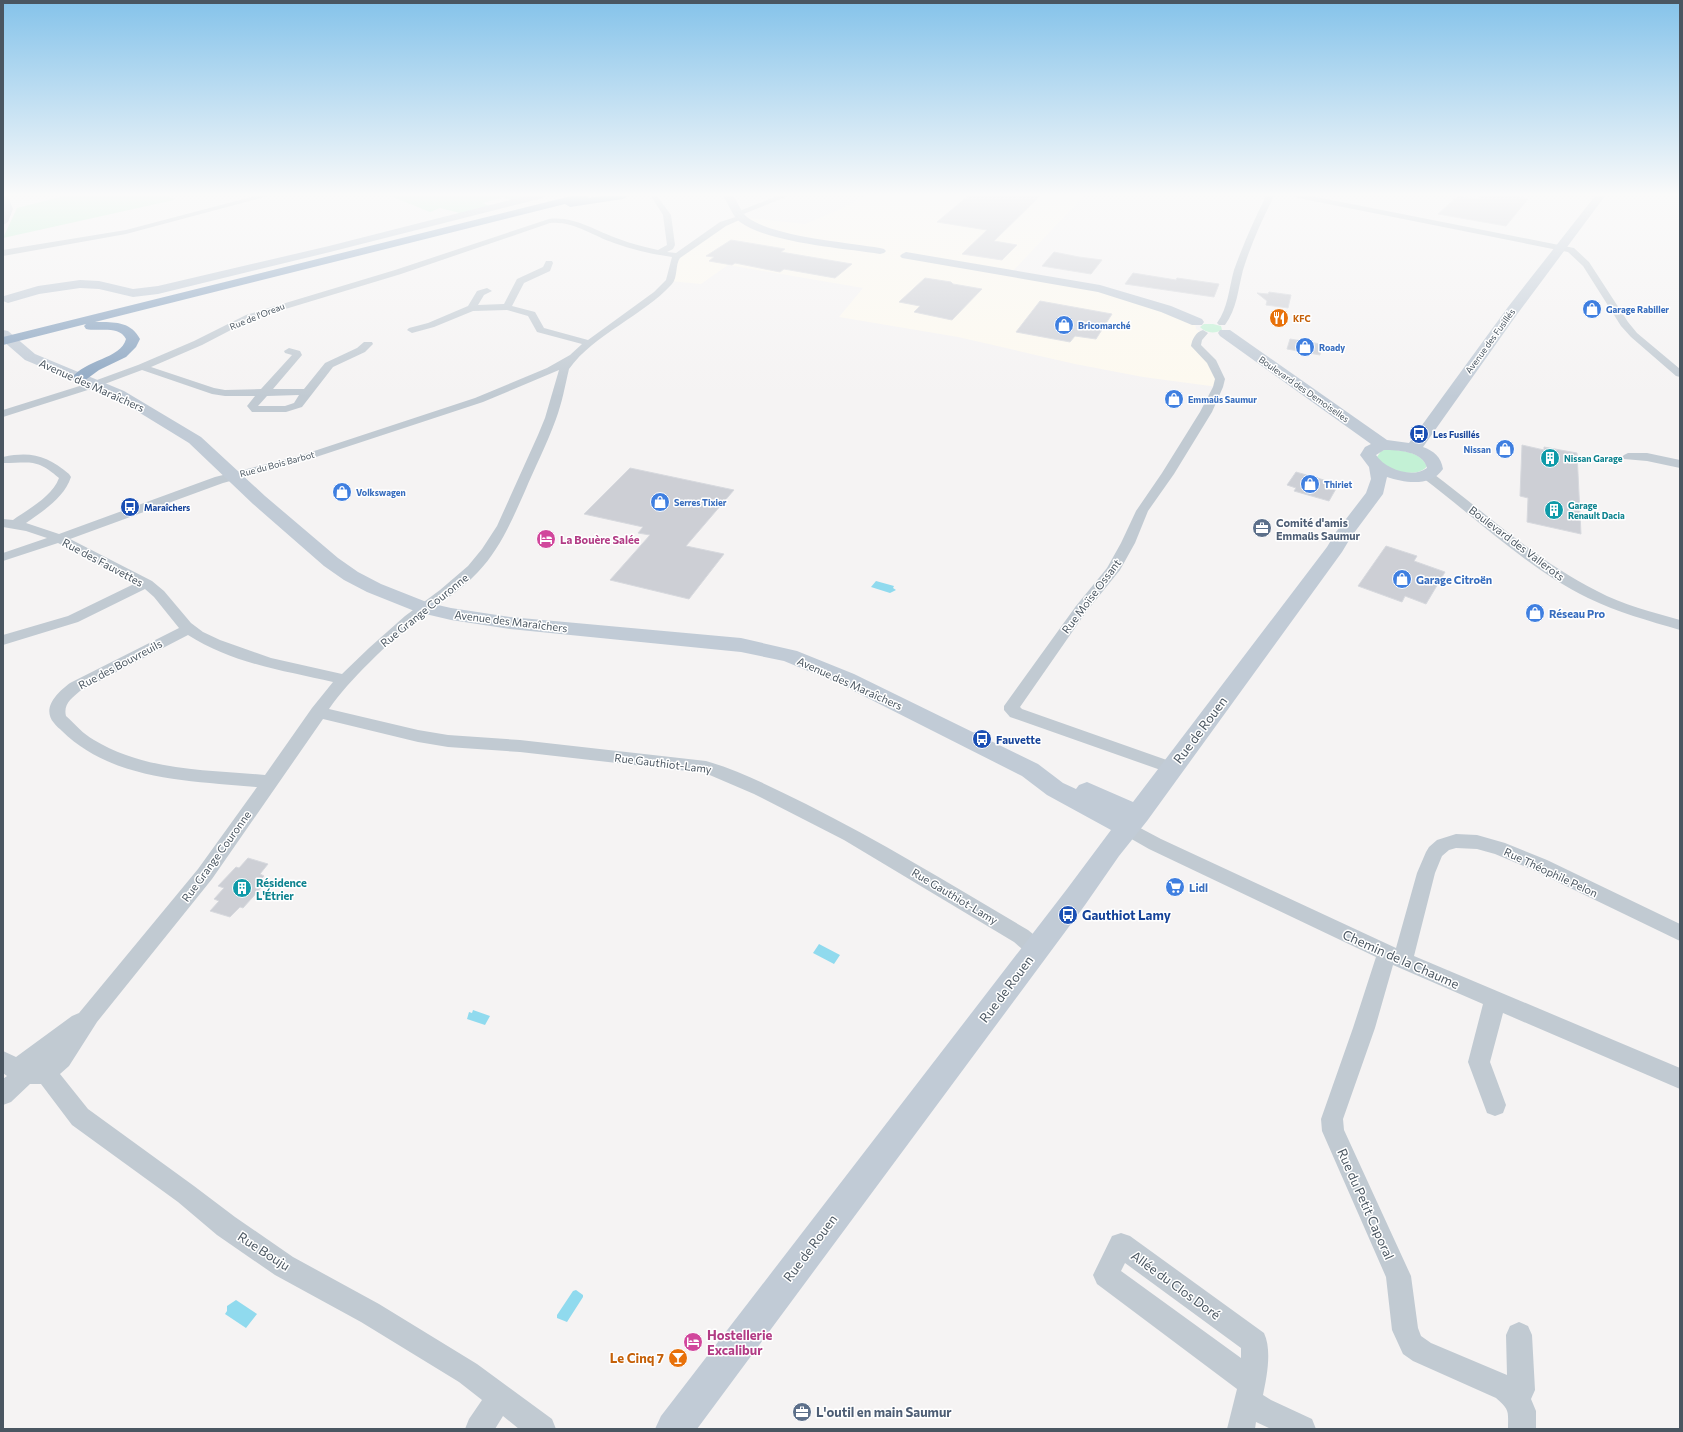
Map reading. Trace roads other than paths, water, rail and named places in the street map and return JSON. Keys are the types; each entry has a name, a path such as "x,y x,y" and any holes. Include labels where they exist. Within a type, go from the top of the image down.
{"highway":[{"path":"14,337 305,263"},
{"path":"14,337 313,263"},
{"path":"14,337 91,326 117,327 126,330 130,334 132,339 131,345 116,358 95,366 63,372"},
{"path":"79,378 95,366"}],"street":[{"path":"5,301 38,290 80,284 99,285 132,293 158,290 275,263"},
{"name":"Rue de l'Oreau","path":"3,414 95,385 142,367 198,343 250,317 275,308 426,263"},
{"path":"507,307 520,281 547,269 549,263"},
{"name":"Rue Grange Couronne","path":"22,1069 61,1059 90,1015 205,874 333,692 374,651 424,608 445,593 473,569 488,551 503,526 544,435 551,418 564,369 589,342 657,294 670,281 673,263"},
{"path":"948,263 1100,289 1166,310 1200,327 1209,320 1224,328 1231,308 1235,281 1241,263"},
{"name":"Avenue des Fusillés","path":"1413,449 1548,263"},
{"path":"1584,263 1602,287 1605,295 1624,324 1634,335 1680,374"},
{"path":"472,308 480,293 487,291"},
{"path":"412,330 431,325 472,308 507,307 532,314 540,330 589,342"},
{"name":"Rue Moïse Ossant","path":"1172,768 1016,714 1012,710 1012,706 1081,609 1112,570 1128,543 1142,510 1168,474 1206,412 1218,387 1220,379 1212,362 1196,346 1200,327"},
{"name":"Boulevard des Demoiselles","path":"1224,328 1383,445"},
{"name":"Avenue des Maraîchers","path":"14,337 18,348 30,357 138,404 195,440 235,475 259,500 336,565 351,576 374,588 424,608 458,616 510,624 741,645 790,656 847,679 1030,770 1055,789 1100,812 1132,821"},
{"path":"289,351 296,353 297,355 252,406 256,410 286,409 298,405 329,365 361,350 368,344"},
{"name":"Rue du Bois Barbot","path":"3,557 235,475 288,462 342,446 479,400 551,370 575,356"},
{"path":"142,367 212,391 225,393 307,392"},
{"name":"Rue du Bois Barbot","path":"551,370 564,369"},
{"path":"1383,445 1403,446 1413,449 1428,456 1435,465 1435,469 1432,473 1420,477 1403,476 1384,470 1377,466 1370,459 1368,454 1370,450 1383,445"},
{"path":"4,460 24,457 42,460 65,477 65,481 58,490 9,524"},
{"path":"1628,457 1646,457 1680,464"},
{"name":"Rue de Rouen","path":"674,1429 1076,897 1336,548 1342,536 1376,490 1379,479 1377,466"},
{"name":"Boulevard des Vallerots","path":"1427,475 1520,548 1580,589 1638,613 1680,624"},
{"name":"Rue de Rouen","path":"1336,548 1350,539 1391,483 1403,476"},
{"name":"Rue des Fauvettes","path":"9,524 59,538 134,576 158,593 188,629 225,649 253,658 345,680"},
{"path":"3,640 73,619 145,584"},
{"name":"Rue des Bouvreuils","path":"188,629 76,687 66,694 57,706 56,712 59,719 91,746 131,765 196,777 269,782"},
{"name":"Rue Gauthiot-Lamy","path":"318,712 412,735 448,741 528,747 706,767 747,783 829,823 1022,936 1036,948"},
{"name":"Chemin de la Chaume","path":"1132,821 1170,851 1395,957 1680,1079"},
{"name":"Rue Théophile Pelon","path":"1395,957 1435,852 1443,845 1456,841 1477,842 1499,848 1540,865 1680,933"},
{"name":"Rue du Petit Caporal","path":"1395,957 1366,1020 1332,1119 1333,1131 1398,1276 1405,1330 1412,1345 1422,1352 1506,1388 1516,1397"},
{"path":"1493,999 1494,1006 1479,1062 1495,1105"},
{"name":"Rue Grange Couronne","path":"22,1069 90,1015"},
{"path":"3,1094 22,1069"},
{"name":"Rue Bouju","path":"22,1069 80,1117 186,1194 226,1226 284,1266 370,1313 468,1373 499,1398 542,1429"},
{"name":"Allée du Clos Doré","path":"1121,1245 1255,1342 1250,1392 1106,1274 1121,1245"},
{"path":"1519,1335 1521,1390 1516,1397 1522,1411 1522,1429"},
{"path":"1241,1429 1250,1392"},
{"path":"1250,1392 1261,1410 1302,1429"},
{"path":"479,1429 499,1398"}],"water":[{"path":"876,581 894,586 893,588 896,590 890,593 871,587"},
{"path":"819,944 840,955 834,964 813,953"},
{"path":"473,1010 490,1016 485,1025 467,1019 469,1012 472,1013"},
{"path":"576,1290 583,1295 583,1297 567,1322 557,1318 557,1315 573,1291"},
{"path":"236,1300 257,1314 246,1328 225,1314 227,1311 227,1306"}],"place":[{"name":"Garage Rabiller","path":"1592,309"},
{"name":"KFC","path":"1279,318"},
{"name":"Bricomarché","path":"1064,325"},
{"name":"Roady","path":"1305,347"},
{"name":"Emmaüs Saumur","path":"1174,399"},
{"name":"Les Fusillés","path":"1419,434"},
{"name":"Nissan","path":"1505,449"},
{"name":"Nissan Garage","path":"1550,458"},
{"name":"Thiriet","path":"1310,484"},
{"name":"Volkswagen","path":"342,492"},
{"name":"Serres Tixier","path":"660,502"},
{"name":"Maraîchers","path":"130,507"},
{"name":"Garage Renault Dacia","path":"1554,510"},
{"name":"Comité d'amis Emmaüs Saumur","path":"1262,528"},
{"name":"La Bouère Salée","path":"546,539"},
{"name":"Garage Citroën","path":"1402,579"},
{"name":"Réseau Pro","path":"1535,613"},
{"name":"Fauvette","path":"982,739"},
{"name":"Lidl","path":"1175,887"},
{"name":"Résidence L'Étrier","path":"242,888"},
{"name":"Gauthiot Lamy","path":"1068,915"},
{"name":"Hostellerie Excalibur","path":"693,1342"},
{"name":"Le Cinq 7","path":"678,1358"},
{"name":"L'outil en main Saumur","path":"802,1412"}]}
